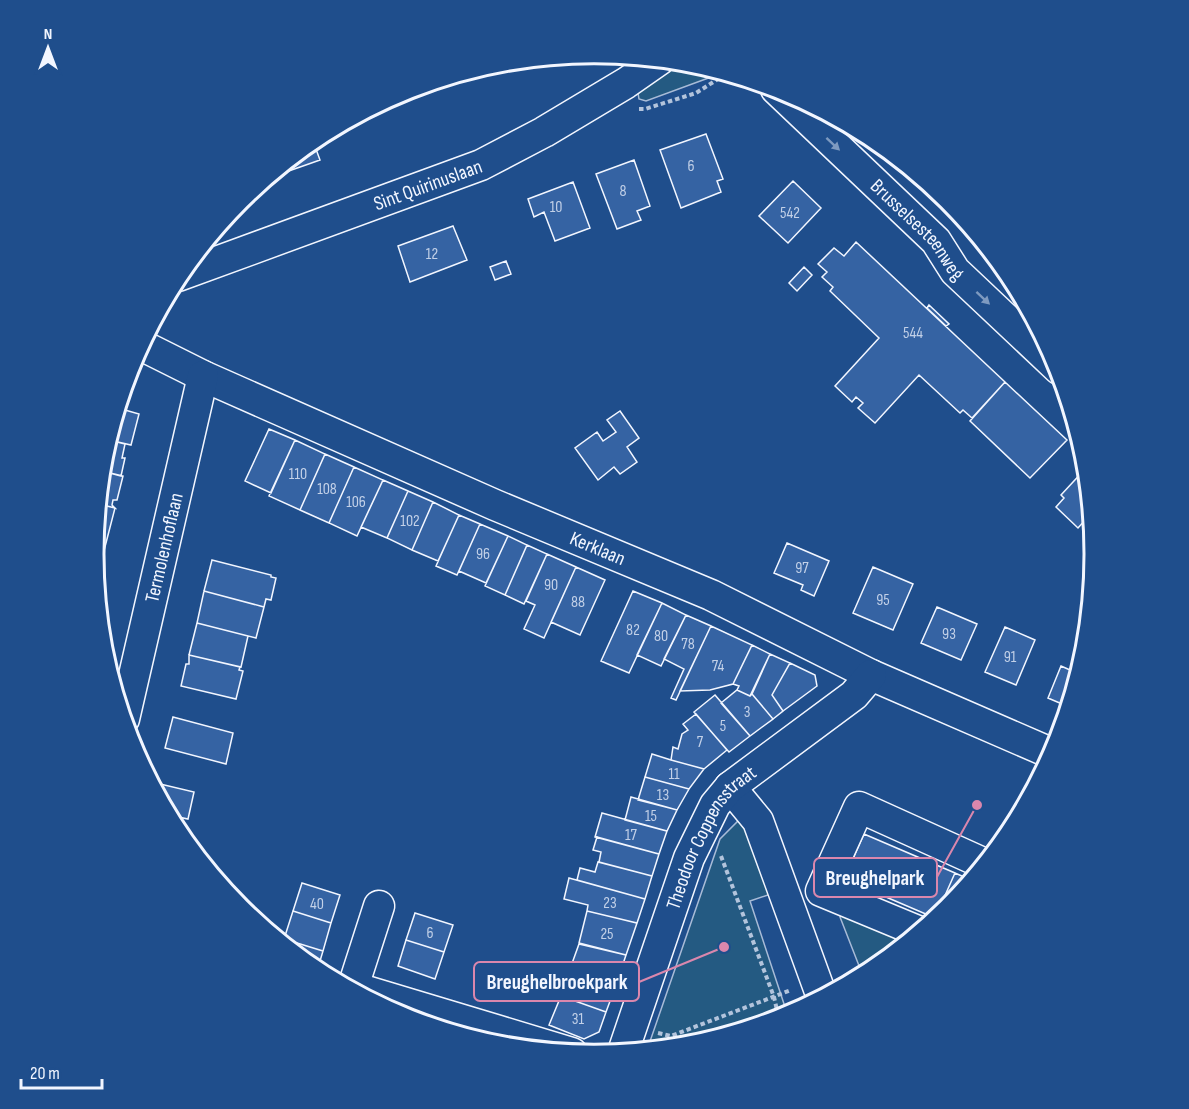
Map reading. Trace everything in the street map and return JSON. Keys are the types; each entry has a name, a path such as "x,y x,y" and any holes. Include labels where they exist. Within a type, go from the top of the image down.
{"street":[{"name":"Sint Quirinuslaan","path":"196,269 481,165 544,132 648,68"},
{"name":"Brusselsesteenweg","path":"797,109 936,241 955,271 1040,351"},
{"name":"Kerklaan","path":"150,349 203,376 495,505 711,595 870,675 1043,750"},
{"name":"Termolenhoflaan","path":"128,702 203,376"},
{"name":"Theodoor Coppensstraat","path":"627,1039 688,858 715,805 730,787 854,695 870,675"},
{"path":"730,787 758,821 819,989"},
{"path":"911,928 820,891 859,807 977,860"},
{"path":"355,982 378,906"},
{"path":"387,998 525,1039"}],"path":[{"path":"633,109 645,109 696,93 717,80"},
{"path":"708,819 777,1009"},
{"path":"627,1039 671,1036 774,997 819,989"}],"shaded area":[{"path":"665,70 708,78 646,101 639,99 638,93"},
{"path":"745,814 771,894 750,901 785,1006 721,1028 650,1041 720,839"},
{"path":"843,909 903,935 859,967 840,917"}],"building":[{"path":"706,134 723,179 717,181 721,192 681,208 660,150"},
{"path":"317,151 320,160 291,170"},
{"path":"634,160 650,206 637,211 641,220 617,229 596,174"},
{"path":"793,181 821,208 788,243 759,216"},
{"path":"573,182 590,228 555,241 544,212 534,217 528,199"},
{"path":"453,226 467,260 410,282 398,246"},
{"path":"856,242 1005,382 972,418 963,410 960,413 919,375 875,423 858,408 863,403 856,397 852,402 835,386 879,338 830,291 833,287 822,277 827,272 818,264 834,248 844,256"},
{"path":"506,261 511,274 495,280 490,267"},
{"path":"804,267 812,275 797,291 789,283"},
{"path":"929,305 949,324 946,326 927,308"},
{"path":"1005,382 1067,440 1030,478 970,421"},
{"path":"127,410 139,414 131,445 118,442"},
{"path":"620,411 639,438 627,447 637,462 620,474 614,467 598,480 575,448 597,432 603,441 616,432 607,420"},
{"path":"269,429 295,440 271,493 245,481"},
{"path":"295,440 325,454 300,510 269,496"},
{"path":"118,442 125,444 121,476 112,474"},
{"path":"325,454 354,467 329,523 300,510"},
{"path":"354,467 383,480 357,536 329,523"},
{"path":"112,473 123,476 117,500 113,500 112,505 115,508 108,506"},
{"path":"1078,477 1083,522 1078,528 1056,507 1064,498 1061,495"},
{"path":"383,480 408,491 387,538 361,527"},
{"path":"408,491 433,502 412,550 387,538"},
{"path":"433,502 459,515 438,561 412,550"},
{"path":"108,506 115,508 104,550"},
{"path":"459,515 480,524 457,575 436,566"},
{"path":"480,524 508,536 486,583 459,571"},
{"path":"508,536 527,545 505,595 485,586"},
{"path":"787,543 829,561 814,596 801,590 803,585 774,573"},
{"path":"527,545 547,554 524,604 505,595"},
{"path":"547,554 576,567 544,638 524,629 535,605 526,601"},
{"path":"212,560 276,578 271,600 266,599 264,607 204,591"},
{"path":"576,567 605,580 580,635 551,622"},
{"path":"873,567 913,584 893,630 853,613"},
{"path":"204,591 264,607 256,638 197,623"},
{"path":"633,591 662,603 629,673 601,661"},
{"path":"662,603 686,615 661,666 637,655"},
{"path":"937,607 977,624 961,660 921,643"},
{"path":"686,615 711,626 676,700 671,698 684,669 664,659"},
{"path":"197,623 248,636 241,667 189,655"},
{"path":"711,626 752,645 733,684 710,690 680,691"},
{"path":"1005,627 1035,640 1016,685 985,672"},
{"path":"752,645 770,654 750,696 737,690 739,686 733,684"},
{"path":"770,654 790,663 772,695 783,711 773,719 752,694"},
{"path":"189,655 240,667 239,670 243,671 236,699 181,686 186,664 189,664"},
{"path":"790,663 815,675 817,686 783,711 772,695"},
{"path":"1061,666 1070,670 1061,703 1048,698"},
{"path":"737,690 750,696 752,694 773,719 750,736 721,703"},
{"path":"715,695 750,736 729,752 694,712"},
{"path":"696,714 727,750 704,769 671,760 673,747 678,749 682,734 688,730 683,724"},
{"path":"173,717 233,733 226,764 165,748"},
{"path":"652,754 704,769 689,789 645,777"},
{"path":"645,777 689,789 677,810 638,800"},
{"path":"162,784 194,792 188,819 181,818"},
{"path":"631,797 677,810 667,831 625,820"},
{"path":"602,813 667,831 659,854 595,837"},
{"path":"864,834 955,873 944,898 927,915 844,879"},
{"path":"597,837 659,854 652,876 599,862 601,852 593,850"},
{"path":"598,862 652,876 645,899 577,880 580,868 595,872"},
{"path":"955,873 964,877 963,878 944,898"},
{"path":"569,878 645,899 637,923 587,911 588,905 564,899"},
{"path":"302,883 340,895 331,923 293,911"},
{"path":"293,911 331,923 323,951 295,942 285,935"},
{"path":"587,911 637,923 626,955 579,943"},
{"path":"415,913 453,925 444,952 406,940"},
{"path":"406,940 444,952 435,979 398,966"},
{"path":"295,942 323,951 320,961"},
{"path":"579,944 626,955 616,985 570,969"},
{"path":"570,969 616,985 606,1012 561,996"},
{"path":"561,996 606,1012 599,1032 584,1039 549,1025"}],"place":[{"name":"Breughelpark","path":"977,805"},
{"name":"Breughelbroekpark","path":"724,947"}]}
